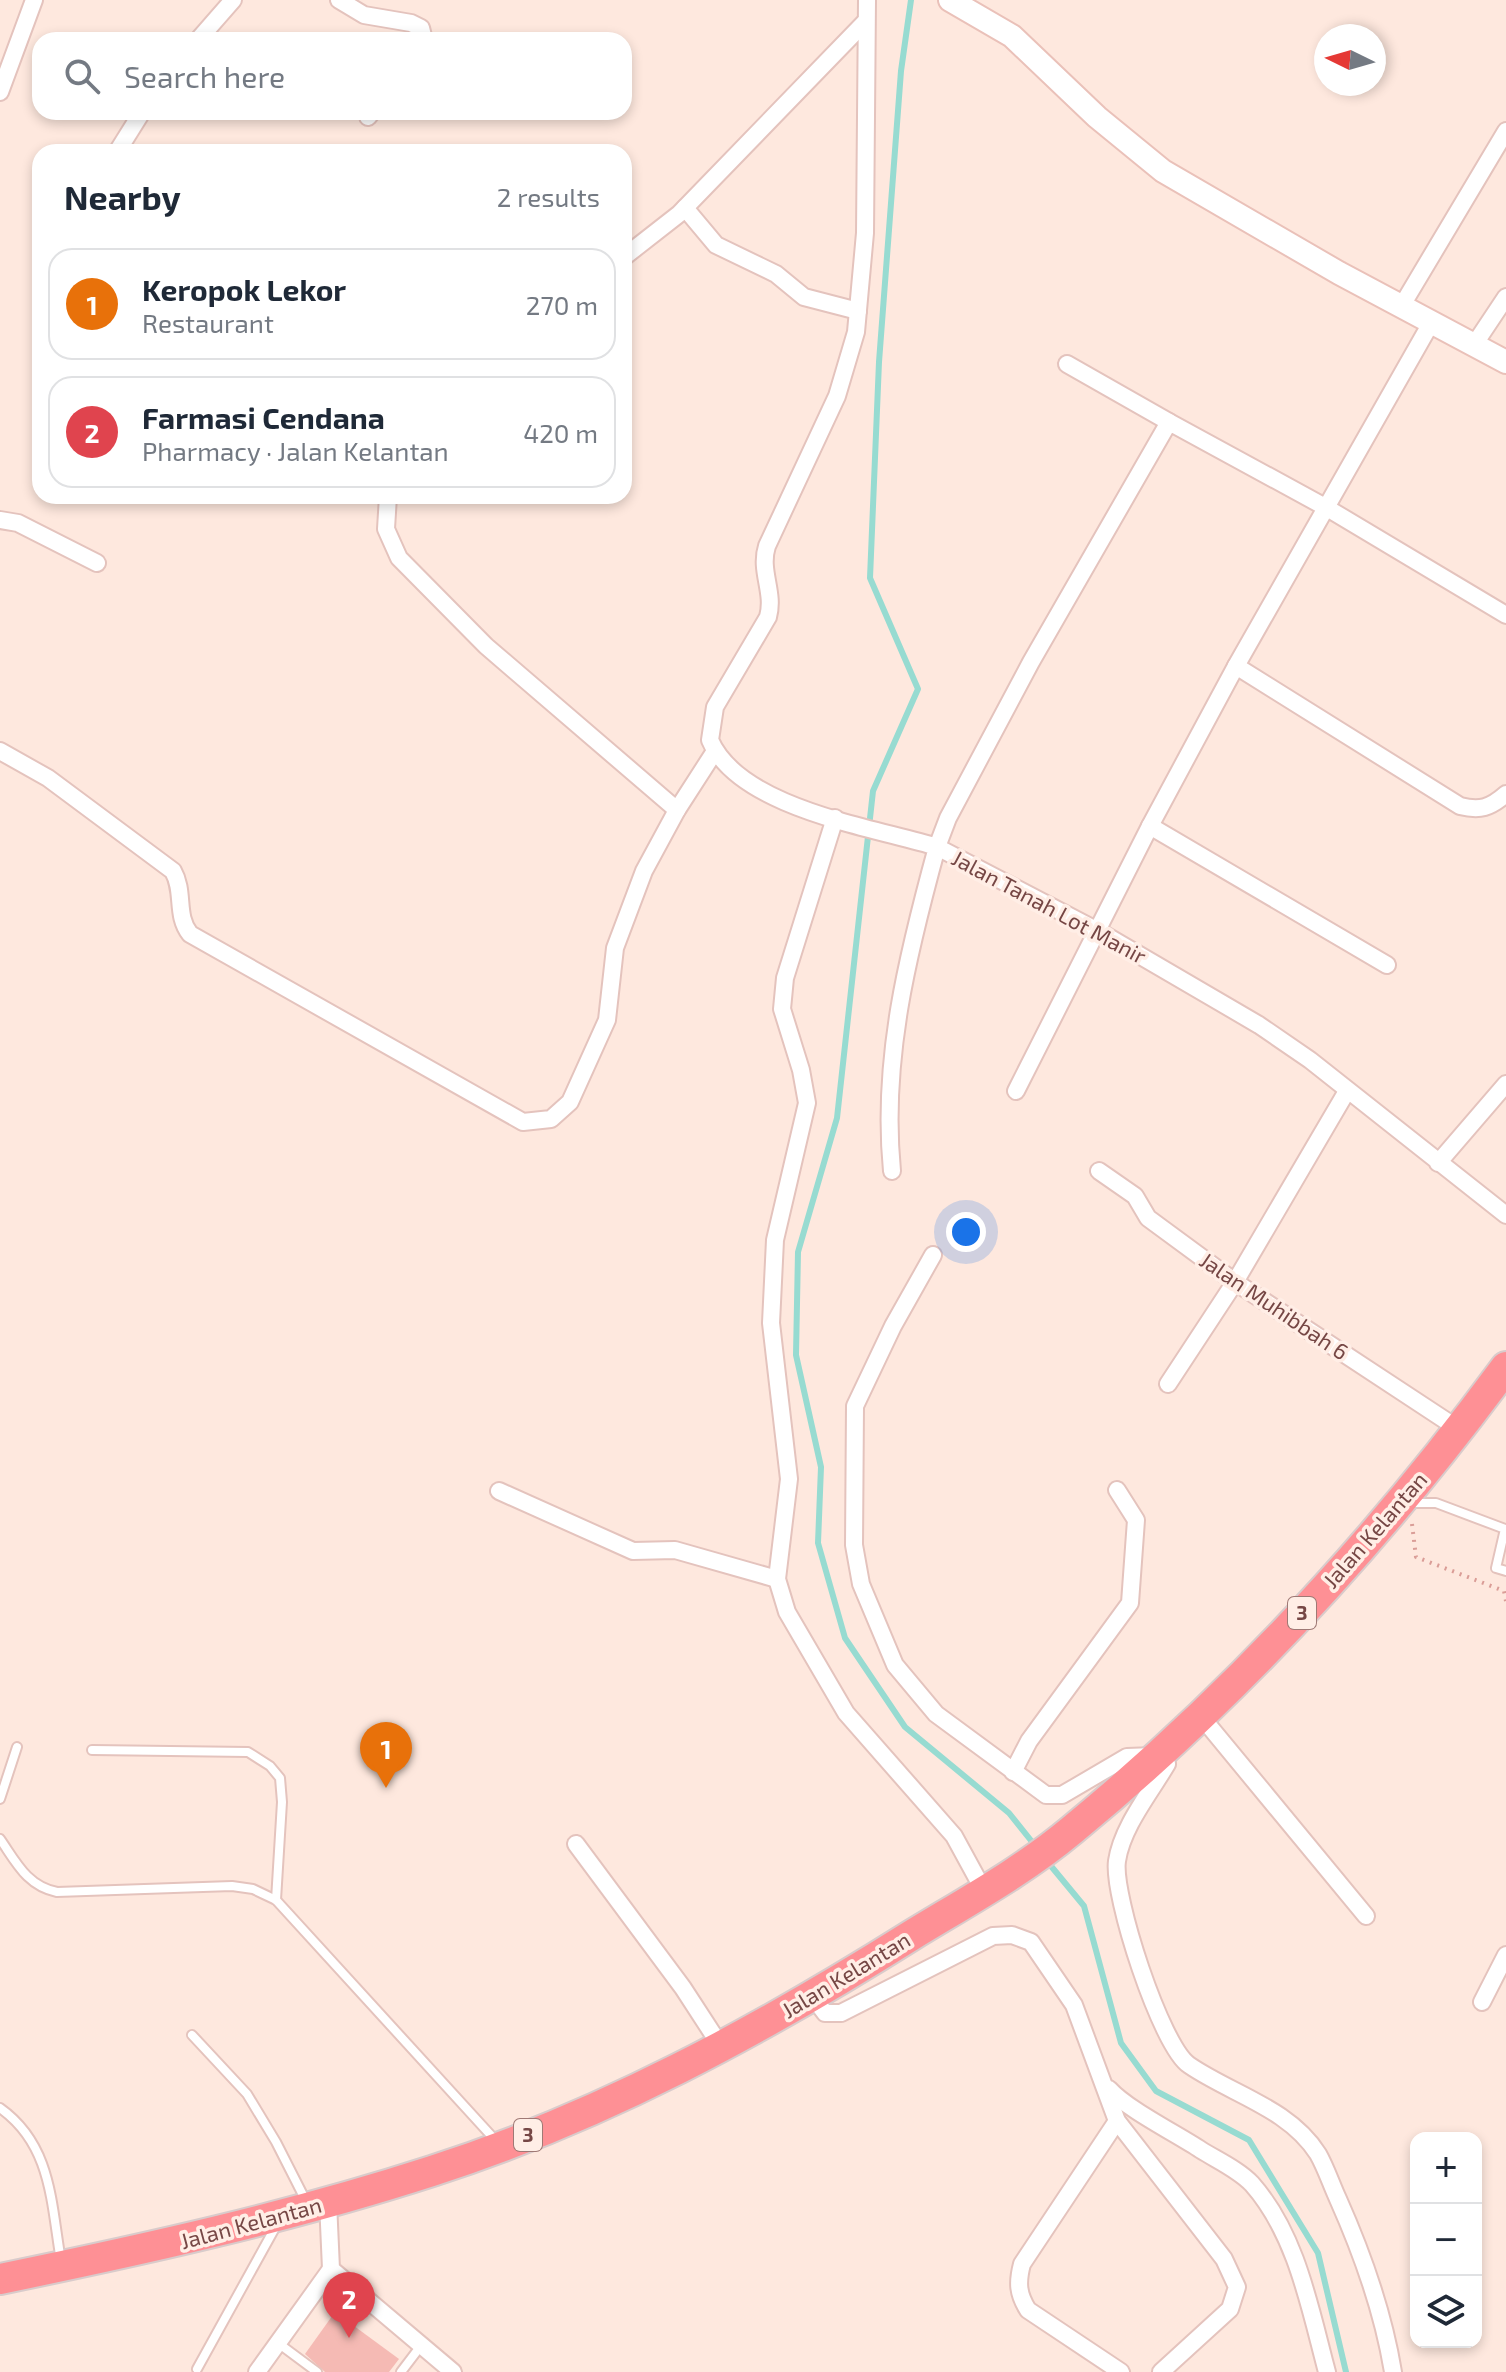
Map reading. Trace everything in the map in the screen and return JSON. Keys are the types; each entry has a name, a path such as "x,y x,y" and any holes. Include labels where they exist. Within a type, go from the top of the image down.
{"highway":[{"name":"Jalan Kelantan","path":"0,2279 212,2235 306,2209 500,2146 562,2123 722,2048 813,1997 997,1883 1070,1832 1158,1754 1278,1640 1401,1502 1506,1367"}],"street":[{"path":"0,92 34,0"},
{"path":"205,32 233,0"},
{"path":"339,0 364,15 411,23 421,28 422,32"},
{"path":"867,0 865,233 851,358 837,396 767,546 764,567 772,605 768,617 715,707 710,724 720,757 756,788 852,824 937,847 902,981 890,1076 892,1171"},
{"path":"950,0 1012,36 1097,117 1163,171 1401,307 1506,362"},
{"path":"632,251 685,208 866,21"},
{"path":"122,144 137,120"},
{"path":"1401,307 1506,131"},
{"path":"685,208 716,245 776,274 804,297 858,311"},
{"path":"1474,345 1506,297"},
{"path":"1016,1091 1150,826 1236,666 1431,323"},
{"path":"1067,364 1327,508 1506,615"},
{"name":"Jalan Tanah Lot Manir","path":"1169,422 1031,662 948,818 937,847 1098,931 1259,1025 1310,1060 1506,1215"},
{"path":"385,504 386,529 399,558 486,646 677,810"},
{"path":"0,520 18,523 97,563"},
{"path":"1236,666 1460,806 1478,810 1491,807 1506,794"},
{"path":"0,751 48,778 173,871 180,888 183,925 190,934 523,1122 536,1123 551,1119 575,1093 611,1008 610,971 615,948 644,871 677,810 720,757"},
{"path":"835,818 785,978 782,1009 801,1070 807,1103 775,1240 771,1323 789,1479 777,1579 787,1612 846,1713 997,1883"},
{"path":"1150,826 1387,965"},
{"path":"1438,1163 1506,1084"},
{"path":"1168,1384 1235,1282 1347,1091"},
{"name":"Jalan Muhibbah 6","path":"1099,1171 1135,1196 1148,1218 1235,1282 1460,1430"},
{"path":"933,1255 893,1326 855,1406 854,1545 861,1584 895,1665 936,1714 1046,1795 1062,1795 1127,1757 1158,1754 1167,1764 1125,1835 1117,1862 1118,1885 1155,2014 1186,2064 1296,2128 1318,2154 1374,2289 1385,2323 1393,2372"},
{"path":"1013,1772 1029,1741 1130,1603 1136,1520 1117,1490"},
{"path":"499,1491 626,1549 649,1553 675,1550 777,1579"},
{"path":"1200,1715 1366,1916"},
{"path":"576,1844 683,1988 722,2048"},
{"path":"813,1997 825,2013 841,2013 993,1936 1012,1935 1031,1942 1074,2005 1117,2121 1224,2259 1237,2287 1230,2309 1161,2372"},
{"path":"1482,2002 1506,1955"},
{"path":"1105,2085 1121,2103 1142,2112 1252,2184 1278,2222 1304,2285 1327,2372"},
{"path":"1117,2121 1022,2264 1017,2282 1020,2298 1028,2310 1121,2372"},
{"path":"306,2209 331,2269 453,2372"},
{"path":"257,2372 331,2269"}],"lane":[{"path":"1401,1502 1436,1503 1505,1529 1496,1568 1506,1571"},
{"path":"0,1799 17,1747"},
{"path":"92,1750 248,1752 270,1766 280,1778 282,1802 276,1900"},
{"path":"0,1839 29,1879 41,1889 57,1892 232,1886 253,1889 276,1900 500,2146"},
{"path":"192,2035 247,2094 276,2142 306,2209 197,2369"},
{"path":"0,2108 19,2122 43,2157 62,2266"},
{"path":"278,2343 317,2372"},
{"path":"401,2372 420,2347"}],"path":[{"path":"1401,1502 1412,1523 1416,1557 1504,1591 1506,1601"}],"building":[{"path":"335,2312 399,2359 389,2372 325,2372 305,2354"}],"waterway":[{"path":"911,0 901,71 879,362 870,578 918,689 873,791 837,1118 798,1252 796,1355 821,1467 818,1543 845,1638 905,1727 1009,1813 1037,1848"},
{"path":"1046,1860 1084,1906 1121,2043 1156,2091 1249,2140 1318,2253 1346,2372"}],"place":[{"name":"Keropok Lekor","path":"386,1788"},
{"name":"Farmasi Cendana","path":"349,2338"}]}
